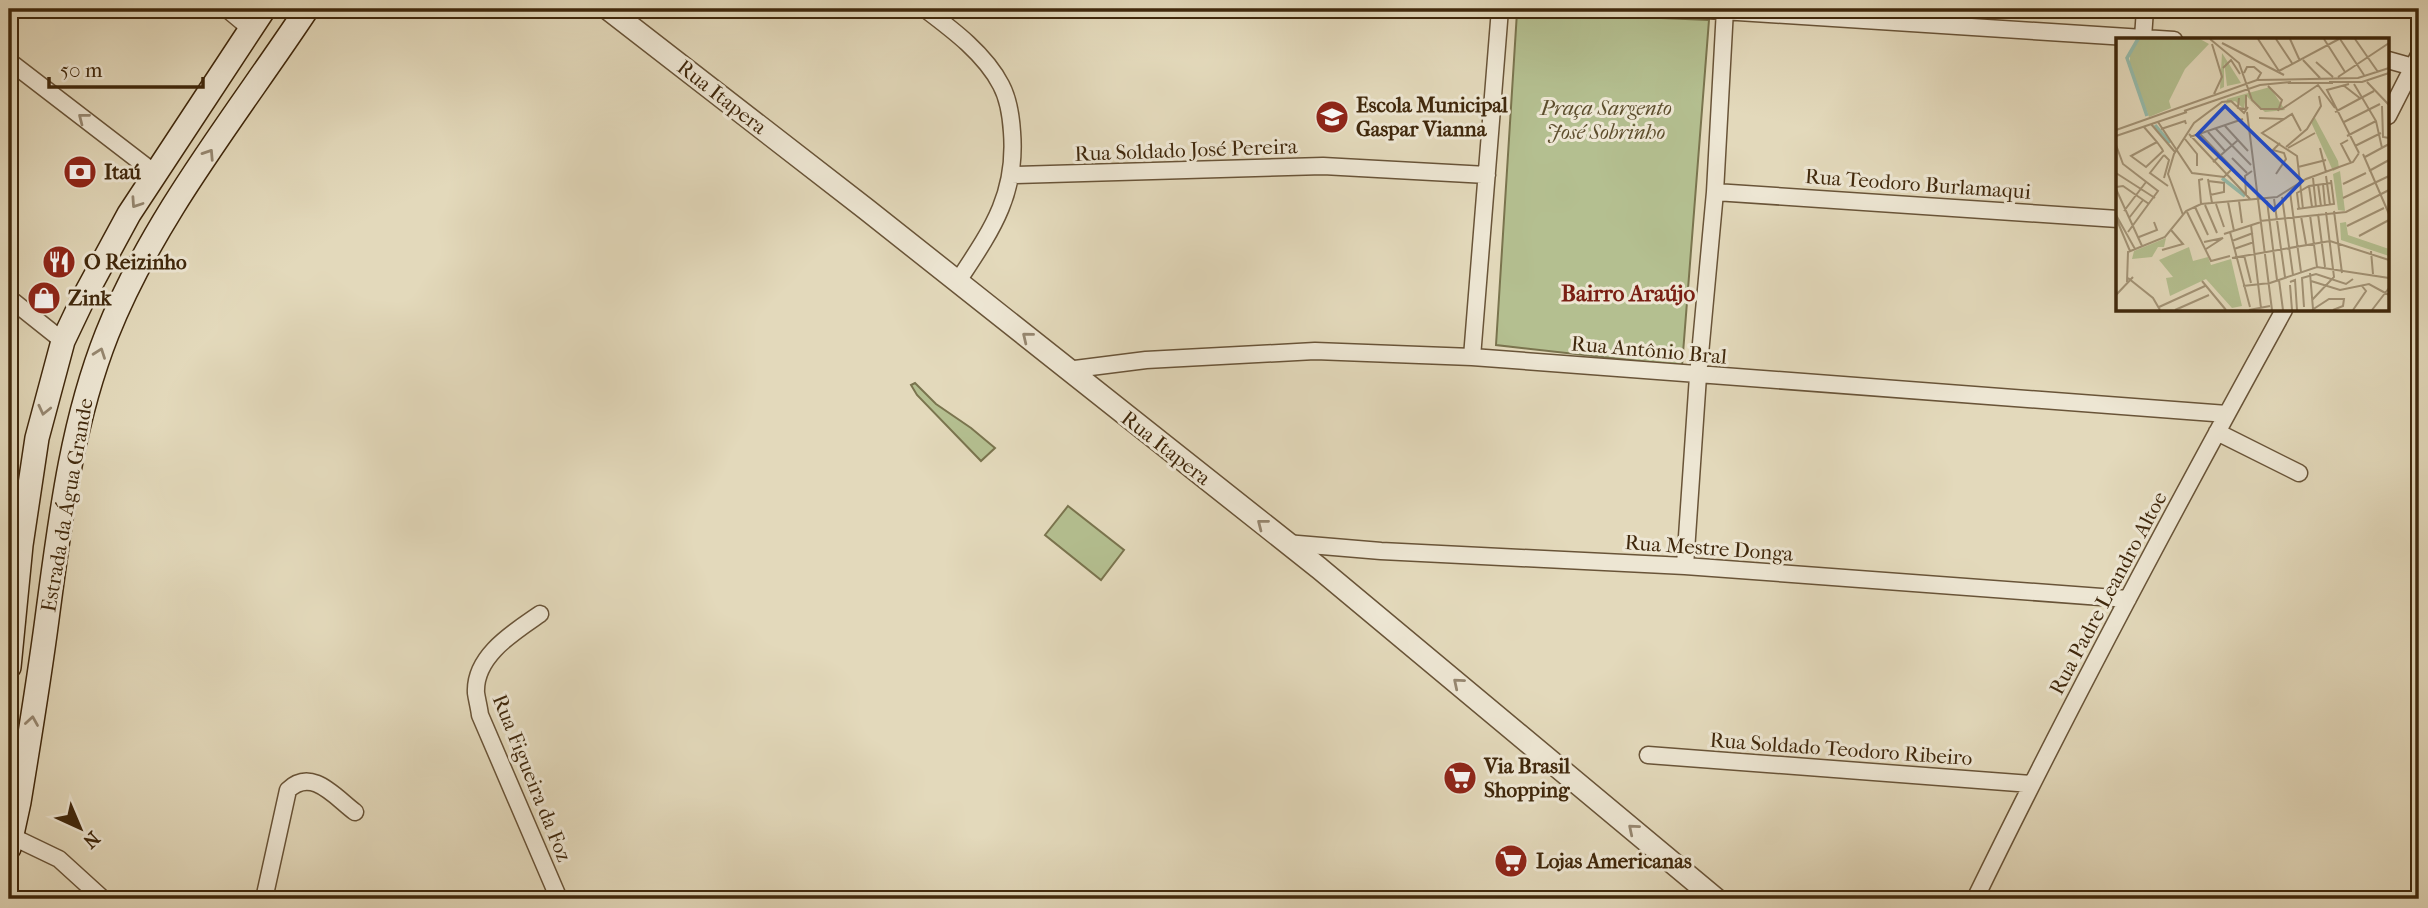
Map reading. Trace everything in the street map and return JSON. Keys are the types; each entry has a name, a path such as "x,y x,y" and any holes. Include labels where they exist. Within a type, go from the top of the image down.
{"main road":[{"name":"Estrada da Água Grande","path":"9,667 15,540 37,438 63,341 129,214 264,9"},
{"name":"Estrada da Água Grande","path":"10,840 44,639 62,511 79,418 88,387 108,332 155,236 307,9"}],"street":[{"path":"227,9 251,29"},
{"name":"Rua Itapera","path":"608,9 958,281 1286,543 1476,697 1716,899"},
{"path":"1472,357 1500,9"},
{"path":"1691,9 2143,38 2145,9"},
{"path":"1685,566 1698,376 1715,192 1725,10"},
{"path":"934,11 981,58 1001,84 1011,118 1014,160 1012,175 993,226 958,281"},
{"path":"2390,60 2416,61 2390,112"},
{"path":"9,61 156,174"},
{"name":"Rua Soldado José Pereira","path":"1012,175 1323,166 1488,175"},
{"name":"Rua Teodoro Burlamaqui","path":"1715,192 2116,219"},
{"path":"9,298 63,341"},
{"name":"Rua Padre Leandro Altoe","path":"1975,899 2031,785 2283,312"},
{"name":"Rua Antônio Bral","path":"1067,370 1146,360 1315,351 1472,357 2227,414"},
{"path":"2217,432 2298,473"},
{"name":"Rua Mestre Donga","path":"1286,543 1381,551 1685,566 2129,599"},
{"name":"Rua Figueira da Foz","path":"540,614 502,641 480,669 476,690 480,715 559,899"},
{"name":"Rua Soldado Teodoro Ribeiro","path":"1648,755 2031,785"},
{"path":"264,899 288,790 296,782 316,782 355,812"},
{"path":"10,840 59,859 103,899"}],"green space":[{"name":"Praça Sargento José Sobrinho","path":"1517,12 1709,20 1682,366 1496,345"},
{"path":"915,383 936,404 995,448 981,461 917,395 911,385"},
{"path":"1068,506 1124,550 1101,580 1045,535"}],"place":[{"name":"Escola Municipal Gaspar Vianna","path":"1332,117"},
{"name":"Itaú","path":"80,172"},
{"name":"O Reizinho","path":"59,262"},
{"name":"Zink","path":"44,298"},
{"name":"Via Brasil Shopping","path":"1460,778"},
{"name":"Lojas Americanas","path":"1511,861"}],"district":[{"name":"Bairro Araújo","path":"1628,293"}]}
